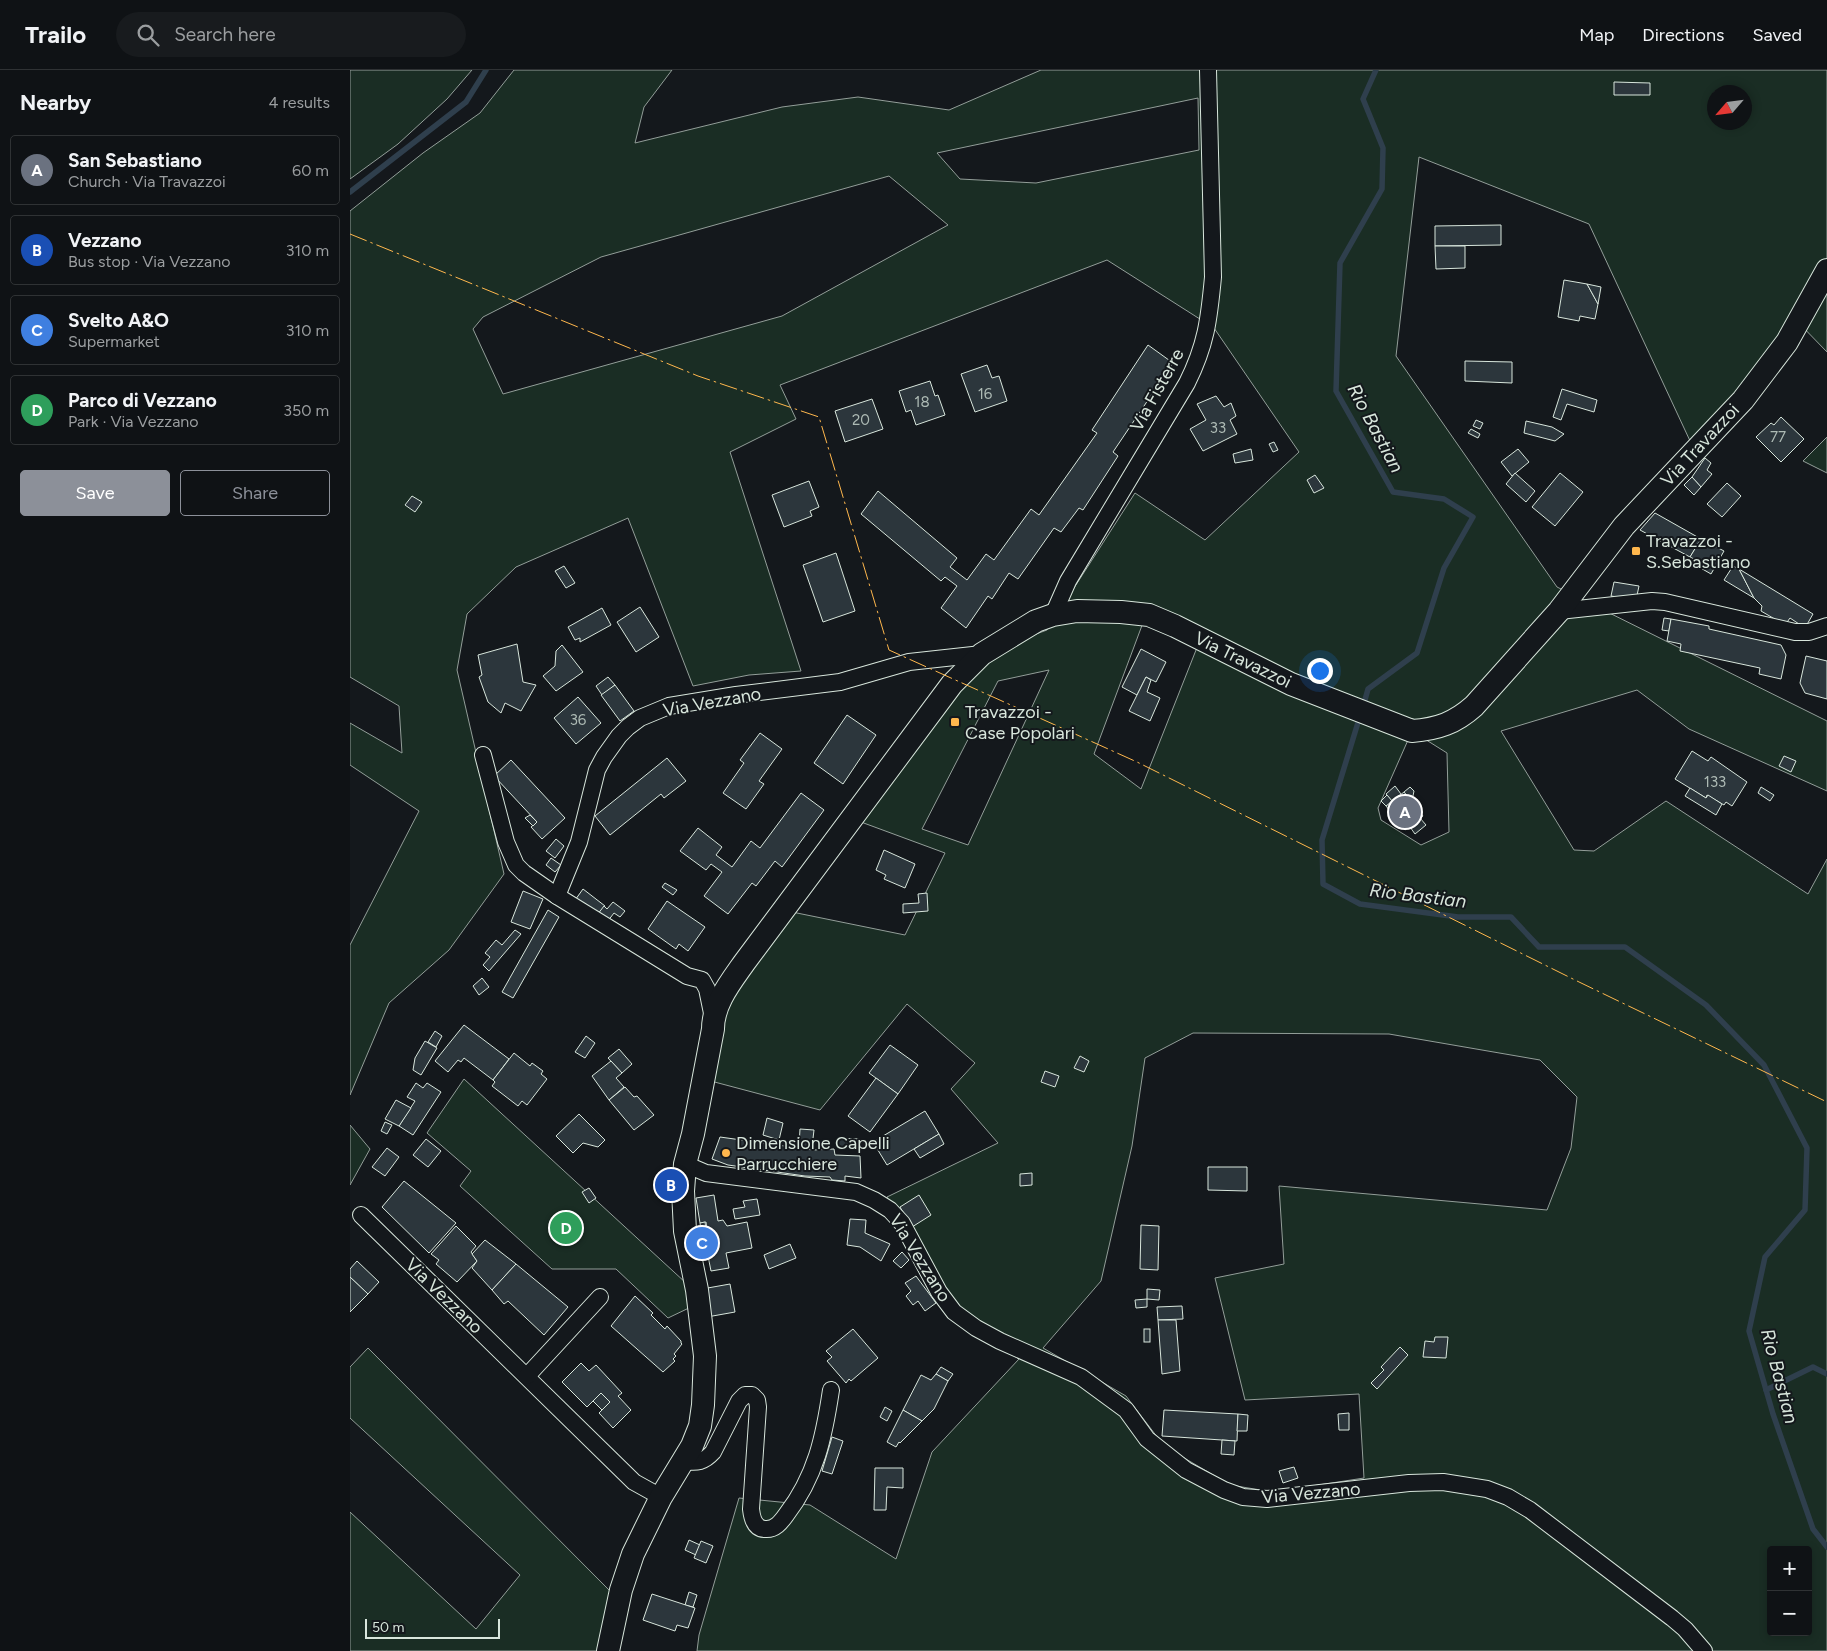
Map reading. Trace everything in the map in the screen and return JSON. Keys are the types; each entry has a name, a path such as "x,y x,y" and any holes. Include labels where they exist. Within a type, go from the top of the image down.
{"street":[{"name":"Via Fisterre","path":"1053,615 1068,581 1187,383 1197,364 1205,340 1213,277 1208,70"},
{"name":"Via Travazzoi","path":"1053,615 1097,610 1149,615 1175,626 1290,684 1412,731 1428,730 1460,718 1474,706 1559,611 1624,526 1743,400 1787,342 1827,270"},
{"path":"1559,611 1652,601 1664,602 1795,632 1808,632 1827,626"},
{"name":"Via Vezzano","path":"713,1018 724,991 744,963 952,684 982,654 1036,621 1053,615"},
{"name":"Via Vezzano","path":"557,896 579,842 597,770 619,736 640,718 669,706 736,695 840,682 910,662 982,654"},
{"name":"Via Vezzano","path":"483,755 506,842 516,866 557,896 687,976 702,980 707,989 713,1018 713,1028 693,1134 685,1164 683,1191 685,1231 697,1290 706,1356 704,1405 700,1426 684,1461 661,1498 625,1574 608,1651"},
{"name":"Via Vezzano","path":"685,1164 706,1173 856,1192 874,1200 890,1210 902,1223 939,1292 954,1312 976,1328 1000,1341 1081,1378 1126,1410 1147,1439 1165,1455 1186,1470 1224,1490 1243,1497 1267,1499 1443,1482 1487,1489 1508,1497 1538,1516 1672,1618 1685,1629 1704,1651"},
{"name":"Via Vezzano","path":"361,1215 634,1482 661,1498"},
{"path":"526,1376 600,1297"},
{"path":"684,1461 695,1463 702,1462 708,1458 713,1452 739,1401 745,1395 752,1394 757,1400 758,1407 752,1518 762,1529 776,1527 790,1510 812,1472 825,1428 831,1390"}],"green space":[{"path":"350,70 472,70 447,99 398,144 350,179"},
{"path":"514,70 672,70 644,107 635,143 782,107 858,97 949,110 1041,70 1827,70 1827,352 1793,317 1785,333 1717,415 1691,443 1589,224 1419,157 1396,356 1557,587 1827,721 1827,791 1689,729 1637,690 1501,731 1574,850 1594,851 1666,801 1808,894 1827,859 1827,1651 697,1651 699,1635 739,1498 810,1505 896,1559 932,1452 1019,1359 948,1314 887,1197 998,1143 951,1089 975,1063 907,1004 820,1110 707,1080 726,1007 792,912 905,935 945,853 861,822 979,663 1004,646 1047,630 1135,493 1205,540 1299,452 1214,328 1107,260 780,385 796,419 730,452 801,671 749,675 693,686 628,518 516,567 467,614 457,670 504,874 449,950 389,1003 350,1095 350,945 419,811 350,765 350,723 402,753 399,706 350,677 350,211 423,153 480,113","holes":["1198,98 1199,150 1036,183 960,179 937,153","889,176 948,225 782,316 503,394 473,329 483,317 601,257","1144,620 1198,645 1141,789 1094,754","1049,670 968,845 922,829 998,681","1412,731 1447,753 1449,832 1421,845 1381,820 1378,808","1193,1033 1389,1034 1540,1060 1577,1097 1571,1148 1547,1210 1279,1186 1284,1264 1215,1278 1245,1400 1359,1394 1364,1478 1273,1492 1230,1485 1164,1446 1126,1396 1043,1348 1101,1281 1132,1146 1145,1058"]},
{"path":"1827,437 1827,473 1803,461"},
{"path":"464,1079 686,1283 691,1307 668,1318 616,1269 552,1269 460,1186 471,1171 427,1133"},
{"path":"350,1125 370,1149 350,1185"},
{"path":"368,1348 612,1593 600,1651 350,1651 350,1512 476,1629 520,1575 350,1418 350,1367"}],"building":[{"path":"1614,82 1650,83 1650,95 1614,95"},
{"path":"1501,225 1501,245 1435,246 1435,226"},
{"path":"1435,246 1465,246 1465,268 1436,269"},
{"path":"1564,280 1587,284 1598,304 1595,319 1580,316 1579,321 1558,317"},
{"path":"1587,284 1601,287 1598,304"},
{"path":"1148,345 1173,363 1113,452 1118,456 1083,510 1079,508 1061,532 1054,528 1018,579 1009,573 992,599 988,596 966,628 941,608 957,586 945,577 941,581 861,514 878,491 957,558 950,567 967,580 986,554 994,560 1031,509 1039,515 1097,433 1092,430"},
{"path":"1465,361 1512,362 1512,383 1465,381"},
{"path":"987,365 992,378 999,376 1007,401 975,412 961,374"},
{"path":"930,381 935,396 938,395 945,415 916,425 911,410 906,412 899,391"},
{"path":"1562,389 1597,400 1594,412 1567,404 1561,420 1553,417"},
{"path":"1216,396 1224,407 1231,403 1236,416 1230,420 1237,434 1203,451 1190,429 1206,420 1197,404"},
{"path":"872,399 883,429 845,442 835,411"},
{"path":"1781,417 1804,439 1781,462 1756,437 1771,423 1774,425"},
{"path":"1476,420 1483,423 1480,429 1473,426"},
{"path":"1526,421 1552,427 1564,434 1555,441 1524,433"},
{"path":"1471,429 1480,434 1478,438 1468,433"},
{"path":"1274,442 1278,450 1273,452 1269,444"},
{"path":"1251,449 1253,460 1235,463 1233,454"},
{"path":"1518,449 1529,462 1512,476 1501,462"},
{"path":"1705,458 1711,463 1707,470 1712,474 1701,487 1692,477"},
{"path":"1515,473 1535,491 1526,502 1506,484"},
{"path":"1560,473 1583,492 1555,526 1532,507"},
{"path":"1315,475 1324,488 1314,493 1307,480"},
{"path":"1692,477 1701,487 1694,495 1684,485"},
{"path":"809,481 819,507 810,511 812,516 784,527 772,495"},
{"path":"1727,483 1741,496 1722,517 1707,504"},
{"path":"412,496 422,502 415,512 405,505"},
{"path":"1655,513 1701,539 1690,557 1640,530"},
{"path":"1701,539 1724,551 1711,574 1692,563 1694,559 1690,557"},
{"path":"836,553 855,611 823,622 803,565"},
{"path":"564,566 575,583 566,588 555,571"},
{"path":"1733,566 1739,569 1754,598 1724,580"},
{"path":"1739,569 1813,614 1805,628 1790,618 1785,625 1761,611 1762,606 1754,598"},
{"path":"1614,582 1639,586 1636,600 1611,596"},
{"path":"640,607 659,637 636,652 617,622"},
{"path":"602,608 611,625 580,642 580,638 575,640 568,627"},
{"path":"1664,618 1671,619 1669,631 1662,630"},
{"path":"1671,619 1709,626 1709,629 1781,645 1786,655 1781,679 1759,674 1760,668 1680,651 1681,644 1667,641"},
{"path":"517,644 523,682 536,685 521,711 505,703 501,713 488,702 479,677 482,675 478,655"},
{"path":"562,645 583,672 556,691 543,676 555,666 556,651"},
{"path":"1141,649 1166,662 1156,682 1146,677 1137,695 1122,687"},
{"path":"1806,656 1827,661 1827,699 1805,693 1800,683"},
{"path":"608,677 615,685 602,695 596,686"},
{"path":"1146,677 1151,680 1147,692 1160,698 1150,721 1129,711"},
{"path":"615,685 634,711 620,721 601,695"},
{"path":"578,697 601,723 576,744 554,718"},
{"path":"847,715 876,735 843,784 814,763"},
{"path":"760,733 782,749 759,781 764,784 746,809 723,793 744,763 740,760"},
{"path":"1692,751 1708,761 1711,757 1747,782 1732,806 1726,802 1724,805 1707,795 1706,798 1675,779"},
{"path":"1784,756 1796,761 1791,772 1779,766"},
{"path":"667,758 686,781 664,798 661,794 610,835 595,816"},
{"path":"511,760 565,818 542,839 531,827 537,822 494,776"},
{"path":"1395,786 1401,794 1392,801 1386,794"},
{"path":"1410,787 1414,791 1410,799 1404,792"},
{"path":"1761,787 1774,795 1770,801 1758,793"},
{"path":"1690,788 1706,798 1708,795 1722,804 1716,815 1685,796"},
{"path":"1404,792 1423,816 1405,830 1386,806"},
{"path":"801,793 824,810 782,867 775,861 756,886 752,883 728,914 704,896 722,872 711,864 706,870 680,851 698,828 722,847 716,855 732,867 751,841 760,848"},
{"path":"1387,795 1392,801 1386,806 1381,801"},
{"path":"530,815 537,822 533,826 525,818"},
{"path":"1420,818 1426,825 1415,834 1410,827"},
{"path":"556,839 564,846 555,858 546,851"},
{"path":"884,850 915,864 905,888 884,879 886,875 876,870"},
{"path":"551,858 561,865 555,872 546,865"},
{"path":"665,883 677,890 673,895 662,887"},
{"path":"583,889 605,906 594,920 573,903"},
{"path":"523,891 543,899 530,929 511,922"},
{"path":"927,893 928,911 903,913 903,904 919,903 918,894"},
{"path":"667,901 705,927 688,951 679,944 676,949 648,929"},
{"path":"613,902 625,911 620,917 614,913 604,926 594,919 604,906 607,909"},
{"path":"548,910 559,917 513,998 502,992"},
{"path":"515,930 521,934 489,971 483,965 490,957 485,953 496,940 502,945"},
{"path":"482,978 489,987 479,995 473,986"},
{"path":"464,1025 509,1059 493,1080 464,1058 461,1062 458,1060 448,1072 435,1061"},
{"path":"435,1031 442,1036 436,1047 428,1042"},
{"path":"586,1036 595,1043 585,1058 575,1052"},
{"path":"425,1041 437,1048 421,1075 413,1070 415,1058"},
{"path":"890,1045 918,1065 898,1094 869,1073"},
{"path":"619,1049 632,1064 622,1073 608,1058"},
{"path":"514,1053 530,1066 532,1063 543,1071 541,1074 547,1079 527,1105 522,1101 518,1106 492,1086 495,1082 493,1080"},
{"path":"1080,1056 1089,1061 1084,1072 1074,1068"},
{"path":"611,1061 622,1073 616,1078 624,1087 609,1100 592,1076"},
{"path":"1045,1071 1059,1076 1055,1087 1041,1082"},
{"path":"876,1078 898,1094 870,1132 848,1116"},
{"path":"416,1083 423,1088 427,1083 441,1092 413,1135 399,1126 415,1101 407,1097"},
{"path":"625,1087 634,1097 637,1096 654,1115 634,1130 609,1100"},
{"path":"396,1100 411,1108 399,1126 385,1119"},
{"path":"925,1111 939,1134 887,1165 873,1142"},
{"path":"579,1114 605,1140 598,1147 583,1143 573,1153 556,1136"},
{"path":"767,1118 783,1123 779,1140 763,1135"},
{"path":"385,1122 392,1125 387,1134 381,1131"},
{"path":"800,1129 814,1130 812,1147 799,1146"},
{"path":"939,1134 944,1144 920,1158 914,1149"},
{"path":"720,1137 813,1150 834,1149 835,1155 860,1156 861,1178 845,1176 845,1181 832,1180 830,1177 805,1176 728,1165 712,1159"},
{"path":"838,1138 859,1139 859,1147 838,1148"},
{"path":"426,1139 441,1151 428,1167 413,1155"},
{"path":"387,1148 399,1157 385,1176 372,1167"},
{"path":"1208,1167 1247,1167 1247,1191 1208,1190"},
{"path":"1032,1173 1032,1185 1020,1186 1020,1174"},
{"path":"404,1181 456,1223 429,1253 382,1207"},
{"path":"589,1188 596,1198 589,1203 582,1192"},
{"path":"714,1195 718,1221 723,1220 727,1226 747,1222 752,1248 726,1253 729,1268 711,1271 707,1251 697,1253 695,1243 702,1238 708,1237 706,1222 700,1223 696,1198"},
{"path":"919,1195 931,1215 912,1227 900,1207"},
{"path":"757,1199 760,1215 735,1219 733,1209 745,1207 743,1201"},
{"path":"850,1219 866,1220 865,1233 890,1244 881,1261 860,1247 847,1245"},
{"path":"705,1222 707,1236 702,1238 700,1223"},
{"path":"1141,1225 1159,1226 1158,1270 1140,1269"},
{"path":"456,1226 476,1246 471,1252 477,1261 457,1282 436,1264 439,1260 431,1254"},
{"path":"485,1240 516,1264 492,1290 472,1268 477,1261 472,1254"},
{"path":"790,1244 796,1258 769,1269 764,1255"},
{"path":"902,1252 909,1260 901,1268 893,1261"},
{"path":"357,1261 379,1282 368,1294 350,1277 350,1269"},
{"path":"516,1264 568,1307 544,1335 508,1301 504,1304 492,1290"},
{"path":"916,1276 936,1303 925,1311 918,1301 913,1305 906,1296 911,1291 905,1283"},
{"path":"350,1277 368,1294 350,1312"},
{"path":"730,1284 735,1312 707,1317 702,1289"},
{"path":"1147,1289 1160,1290 1159,1300 1147,1299"},
{"path":"635,1296 653,1313 651,1315 665,1329 667,1326 681,1341 682,1344 674,1354 676,1356 673,1359 675,1361 663,1372 611,1326"},
{"path":"1147,1299 1147,1307 1136,1308 1135,1300"},
{"path":"1182,1306 1183,1319 1158,1320 1157,1307"},
{"path":"1158,1320 1176,1320 1180,1371 1162,1374"},
{"path":"853,1329 878,1358 851,1381 849,1379 846,1383 827,1361 832,1357 826,1351"},
{"path":"1144,1329 1150,1329 1150,1342 1144,1342"},
{"path":"1435,1337 1448,1337 1446,1358 1423,1357 1425,1341 1434,1342"},
{"path":"1400,1347 1408,1355 1377,1389 1371,1383 1384,1370 1381,1367"},
{"path":"581,1363 589,1371 596,1365 622,1393 618,1396 631,1410 613,1428 599,1413 610,1402 601,1393 587,1407 562,1382"},
{"path":"941,1367 953,1374 948,1381 936,1374"},
{"path":"936,1374 948,1381 934,1409 922,1421 903,1410 921,1375 931,1380"},
{"path":"601,1393 610,1402 602,1410 593,1401"},
{"path":"885,1407 892,1411 887,1421 880,1417"},
{"path":"903,1410 922,1421 896,1447 887,1442"},
{"path":"1164,1410 1238,1414 1237,1441 1162,1436"},
{"path":"1349,1413 1349,1430 1339,1430 1338,1414"},
{"path":"1238,1414 1248,1415 1247,1431 1237,1431"},
{"path":"832,1437 843,1441 832,1474 822,1471"},
{"path":"1222,1440 1235,1441 1234,1455 1221,1454"},
{"path":"1294,1467 1298,1478 1283,1483 1279,1471"},
{"path":"875,1468 903,1468 903,1488 887,1487 886,1510 874,1510"},
{"path":"689,1540 700,1545 696,1555 685,1550"},
{"path":"701,1541 713,1546 706,1563 694,1558"},
{"path":"689,1592 697,1595 693,1607 685,1605"},
{"path":"652,1594 695,1608 688,1628 677,1625 675,1631 643,1620"}],"waterway":[{"path":"350,192 466,102 486,70"},
{"name":"Rio Bastian","path":"1363,707 1368,689 1417,653 1444,568 1473,517 1444,499 1393,492 1336,391 1340,263 1382,189 1383,148 1363,99 1376,70"},
{"name":"Rio Bastian","path":"1360,716 1322,840 1323,884 1360,904 1458,917 1511,917 1539,947 1625,947 1706,1005 1764,1065 1807,1148 1805,1210 1765,1257 1749,1331 1773,1414 1813,1529 1827,1547"},
{"path":"1766,1390 1813,1367 1827,1374"}],"power":[{"path":"350,234 698,376 819,417 889,650 1137,762 1577,981 1827,1102"}],"place":[{"name":"Travazzoi - S.Sebastiano","path":"1636,551"},
{"name":"Travazzoi - Case Popolari","path":"955,722"},
{"name":"San Sebastiano","path":"1405,812"},
{"name":"Dimensione Capelli Parrucchiere","path":"726,1153"},
{"name":"Vezzano","path":"671,1185"},
{"name":"Parco di Vezzano","path":"566,1228"},
{"name":"Svelto A&O","path":"702,1243"}]}
